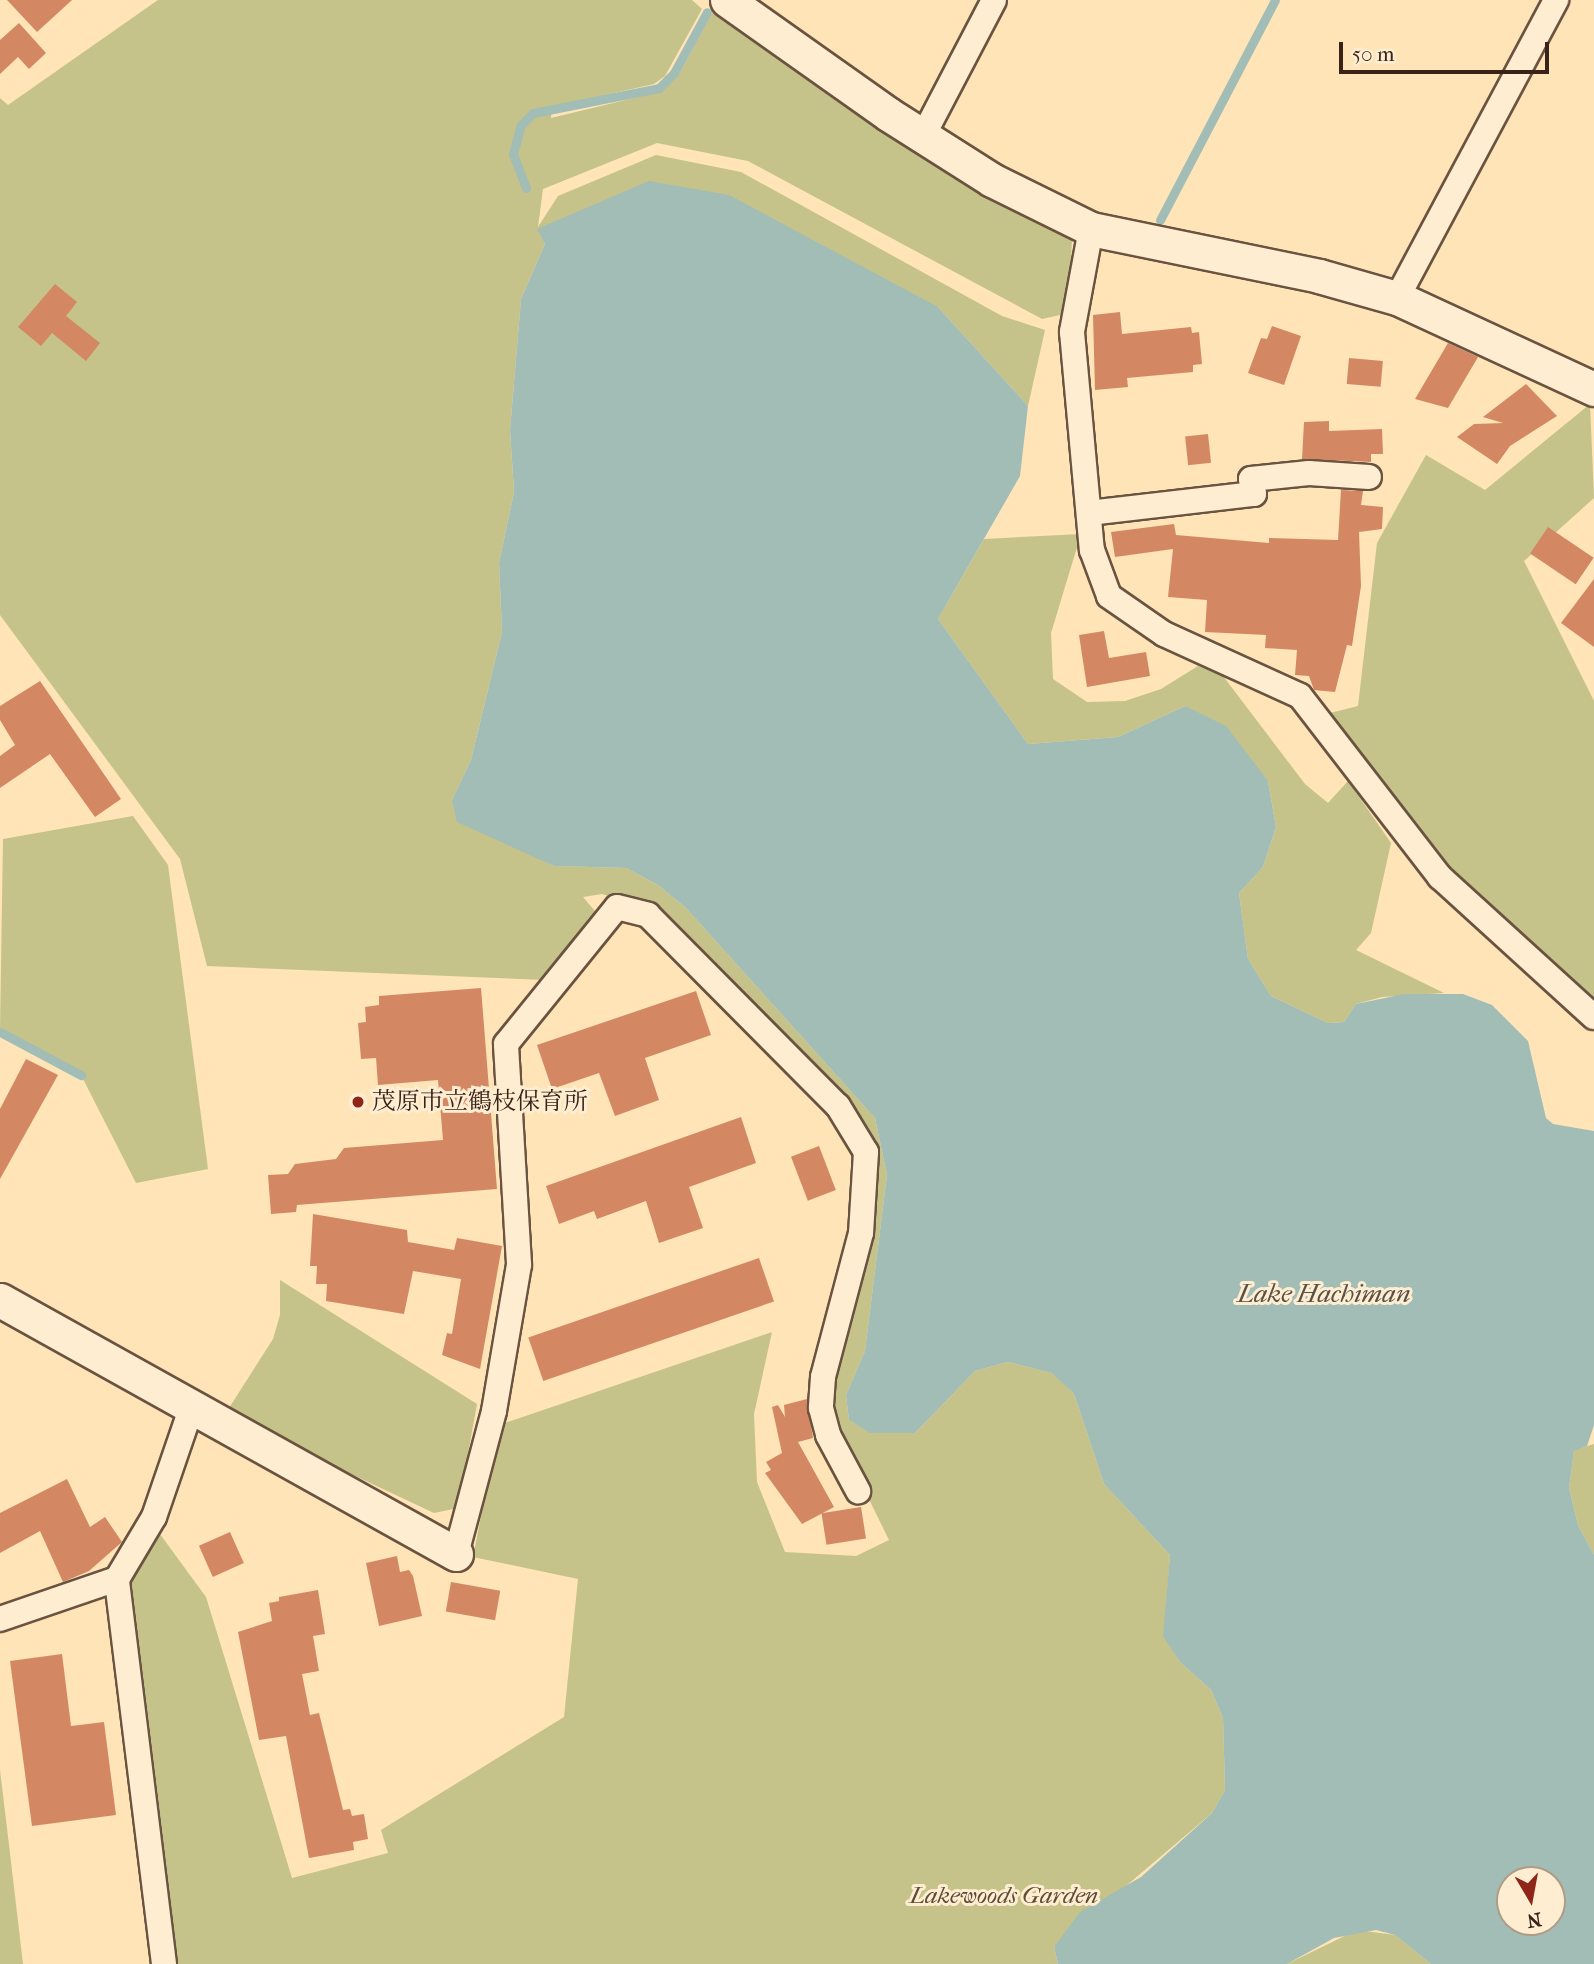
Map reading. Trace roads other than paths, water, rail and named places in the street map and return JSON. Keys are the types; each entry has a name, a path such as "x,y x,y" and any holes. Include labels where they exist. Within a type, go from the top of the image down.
{"main road":[{"path":"727,0 776,39 992,180 1091,229 1319,276 1397,298 1594,389"},
{"path":"0,1300 456,1554"}],"street":[{"path":"923,136 994,0"},
{"path":"1397,298 1556,0"},
{"path":"1091,229 1072,332 1092,550 1109,596 1164,634 1300,696 1440,877 1594,1017"},
{"path":"1089,513 1254,494 1251,479 1309,473 1369,477"},
{"path":"456,1554 494,1411 519,1264 506,1044 617,907 648,915 838,1106 866,1152 861,1233 823,1377 821,1408 828,1435 858,1491"},
{"path":"164,1964 117,1579 154,1517 192,1406"},
{"path":"0,1619 117,1579"}],"water":[{"name":"Lake Hachiman","path":"649,181 729,195 938,307 1028,406 1020,476 938,619 1028,744 1118,737 1185,706 1226,726 1268,781 1276,827 1263,867 1239,893 1248,959 1271,996 1328,1023 1344,1022 1356,1004 1404,994 1463,994 1492,1005 1528,1041 1546,1118 1553,1124 1594,1131 1594,1425 1587,1446 1574,1451 1569,1488 1578,1525 1594,1555 1594,1964 1431,1964 1395,1935 1376,1930 1334,1938 1287,1964 1058,1964 1054,1947 1080,1912 1141,1877 1212,1813 1225,1790 1223,1718 1211,1690 1180,1662 1163,1636 1170,1555 1104,1484 1074,1394 1052,1373 1008,1362 975,1371 915,1433 870,1433 849,1420 846,1395 865,1351 887,1175 875,1118 686,908 658,885 626,868 554,866 457,822 452,800 471,760 502,632 499,563 514,492 510,430 521,299 545,244 537,229"}],"waterway":[{"path":"1160,220 1275,0"},
{"path":"526,188 513,154 521,125 533,113 659,88 674,73 707,12"},
{"path":"0,1032 81,1075"}],"place":[{"name":"茂原市立鶴枝保育所","path":"358,1102"}],"park label":[{"name":"Lakewoods Garden","path":"1004,1896"}]}
